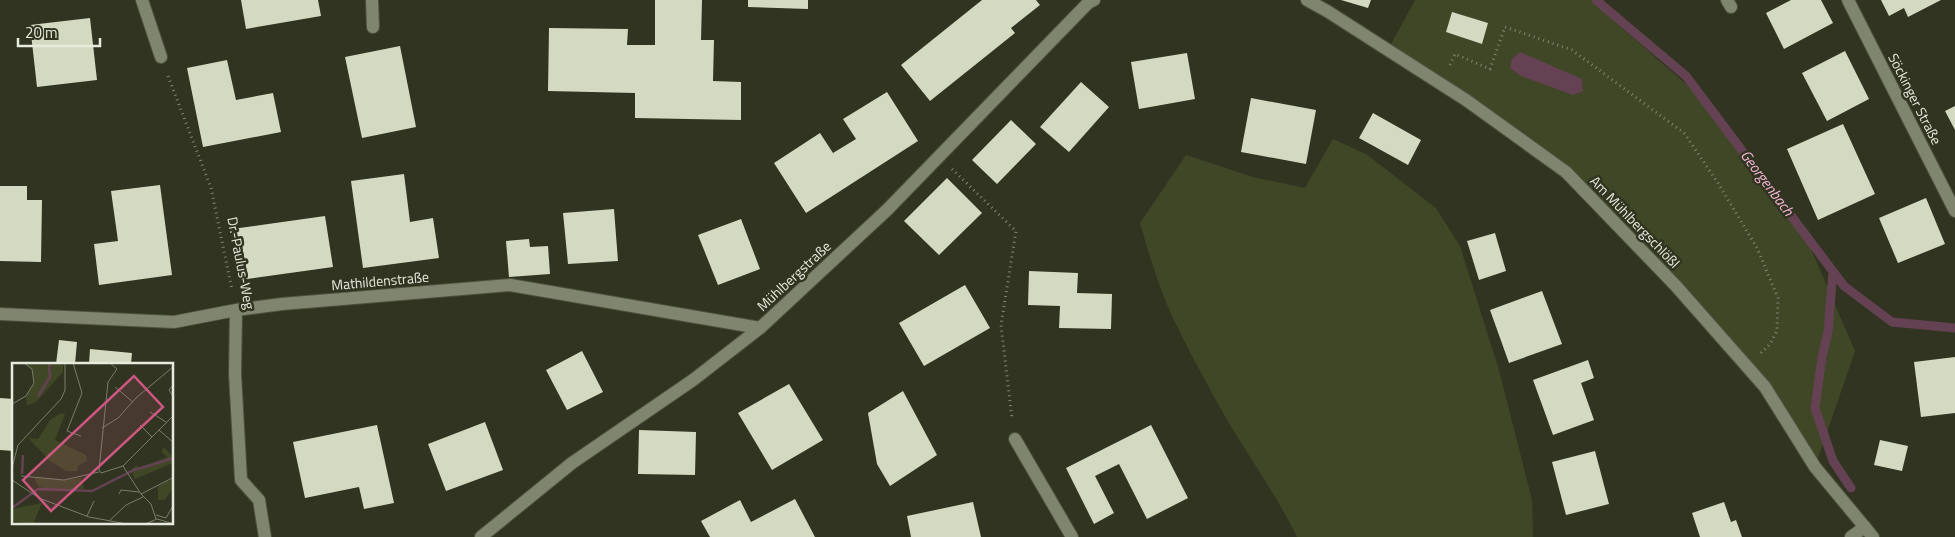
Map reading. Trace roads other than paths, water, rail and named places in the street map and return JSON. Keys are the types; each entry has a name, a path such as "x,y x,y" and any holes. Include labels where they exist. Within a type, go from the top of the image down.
{"street":[{"path":"142,0 161,57"},
{"path":"372,0 373,26"},
{"name":"Mühlbergstraße","path":"482,537 572,463 693,380 760,328 887,210 1088,3 1094,0"},
{"name":"Am Mühlbergschlößl","path":"1307,0 1328,10 1466,100 1566,172 1676,286 1765,387 1815,467 1873,537"},
{"name":"Söckinger Straße","path":"1848,0 1955,211"},
{"name":"Mathildenstraße","path":"0,314 174,322 236,310 282,304 510,285 760,328"},
{"name":"Dr.-Paulus-Weg","path":"236,310 234,374 240,480 259,500 265,537"},
{"path":"1015,439 1072,537"},
{"path":"1851,537 1865,526"}],"waterway":[{"name":"Georgenbach","path":"1596,0 1686,76 1844,286 1892,322 1955,328"},
{"path":"1833,271 1828,332 1822,357 1815,408 1833,461 1851,488"}]}
